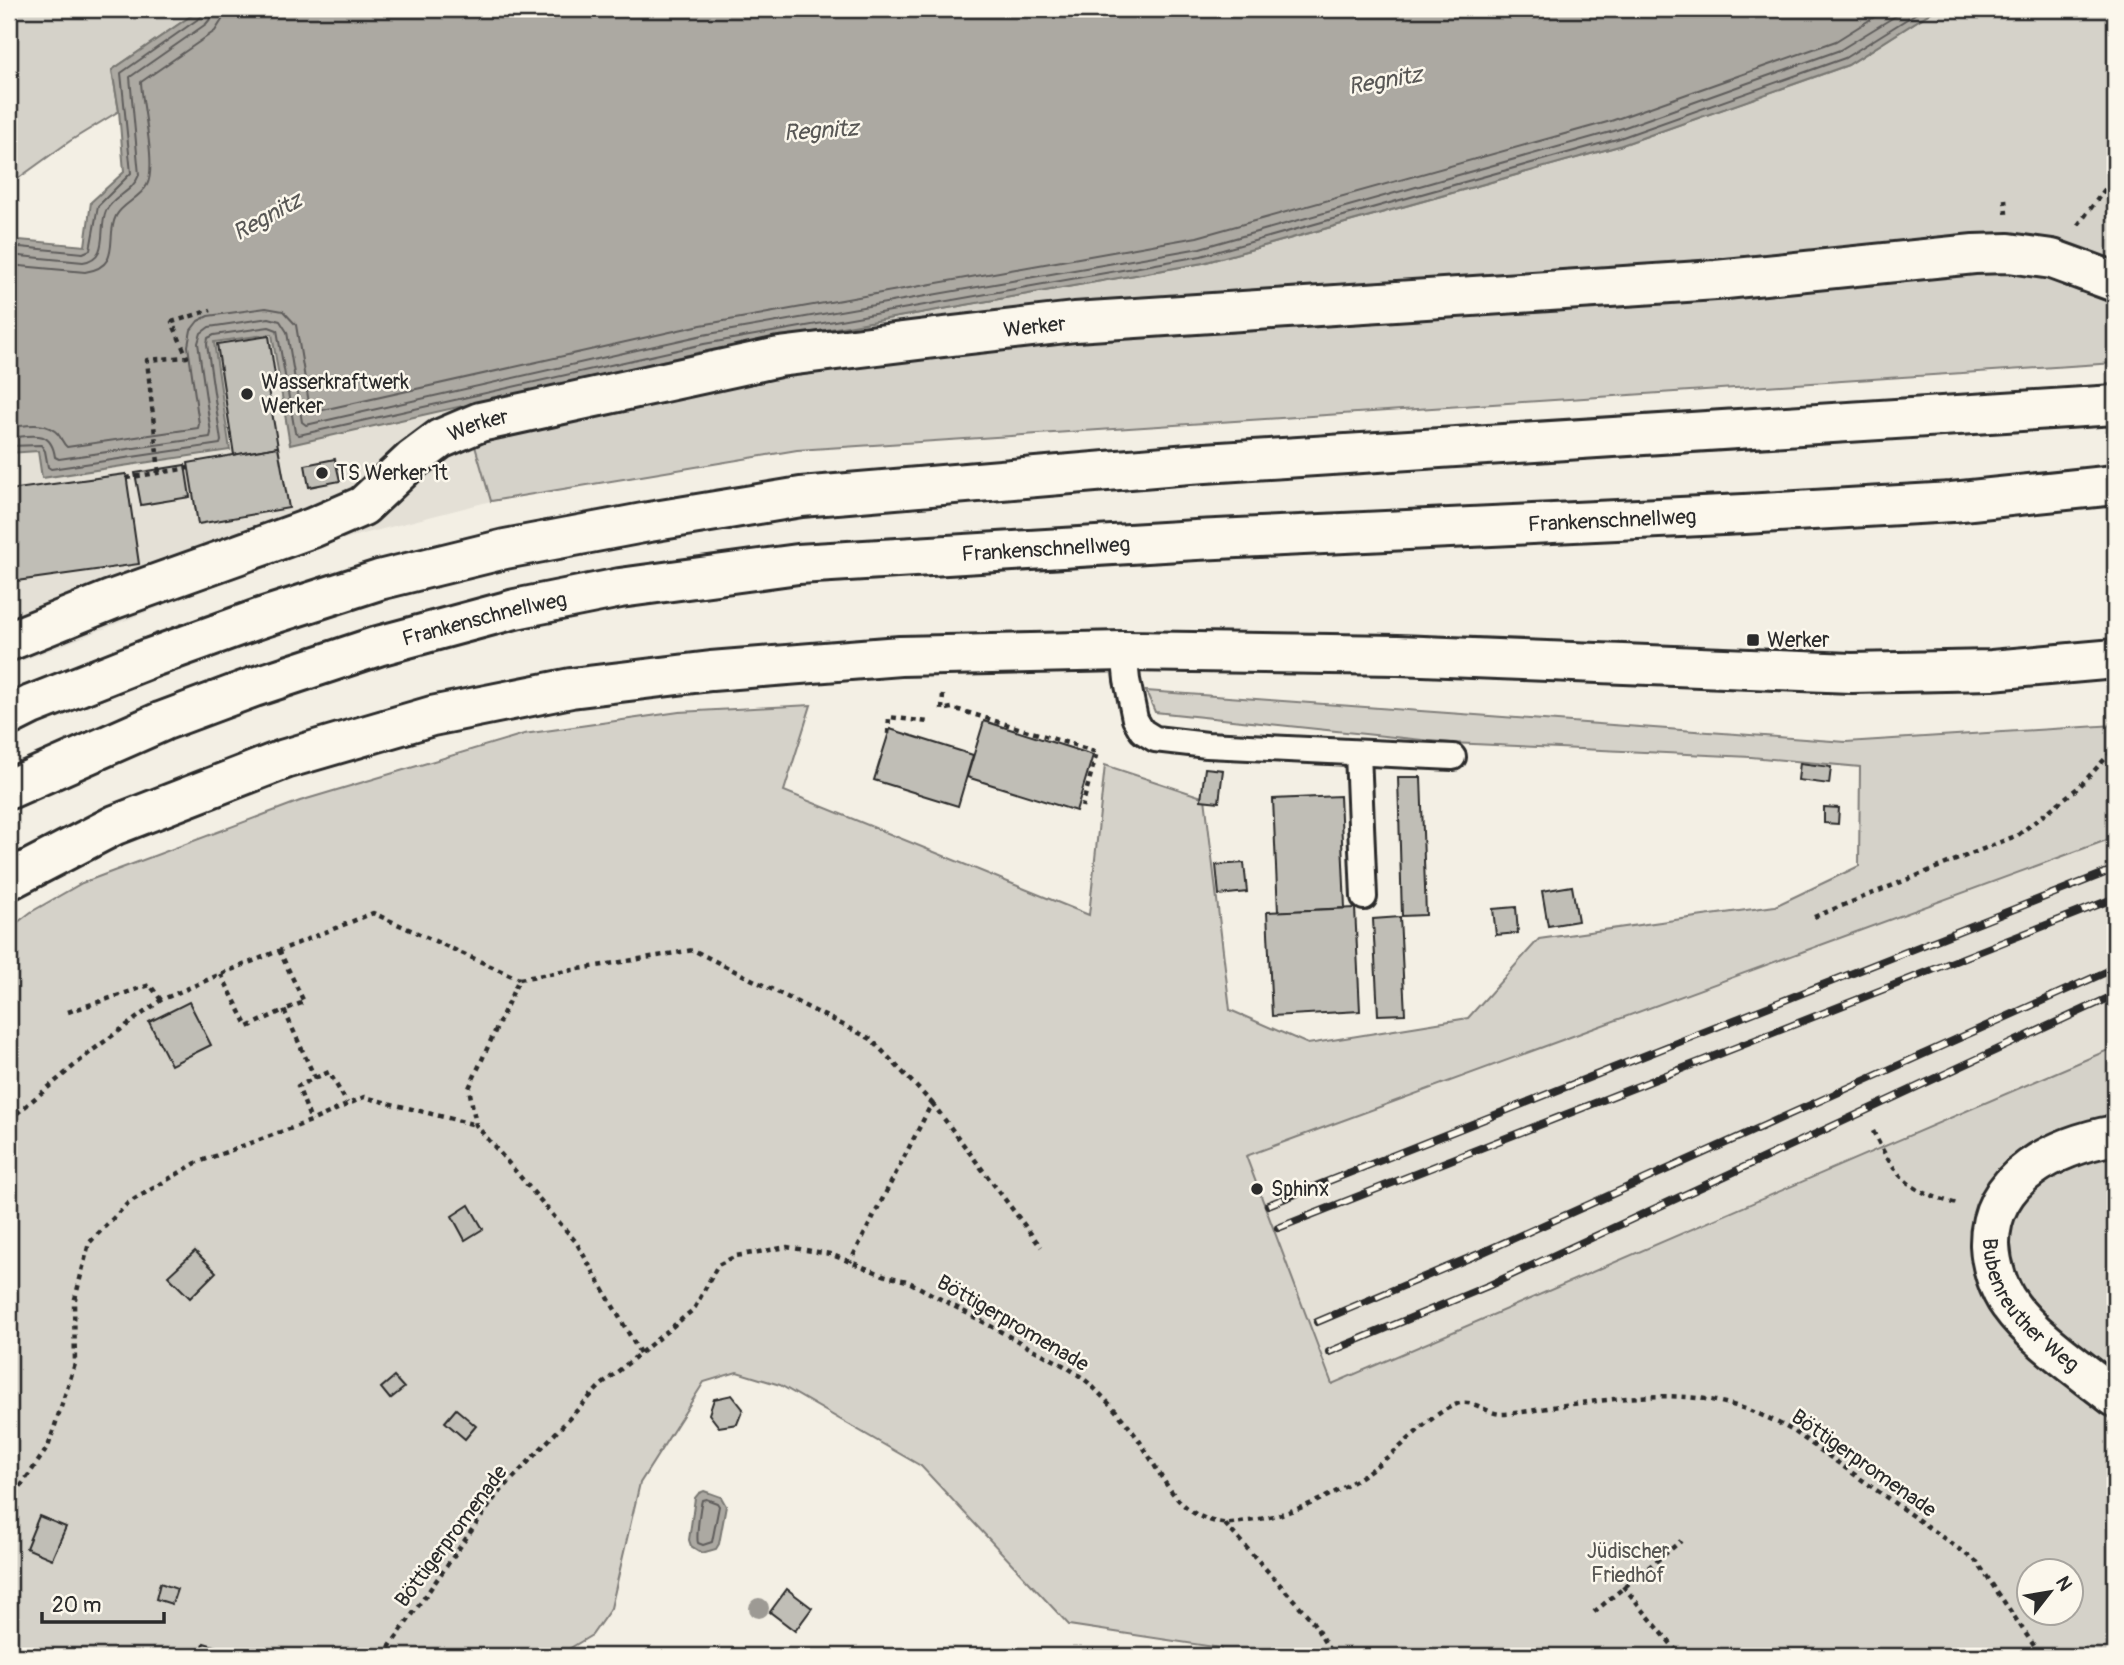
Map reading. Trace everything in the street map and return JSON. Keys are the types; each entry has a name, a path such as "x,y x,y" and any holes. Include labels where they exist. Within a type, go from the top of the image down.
{"main road":[{"name":"Werker","path":"9,641 146,587 312,528 363,506 412,460 440,439 480,422 779,357 1074,322 1716,280 1974,254 2009,253 2052,258 2115,282"},
{"path":"9,716 150,658 379,580 505,549 801,496 1189,464 2107,406"},
{"name":"Frankenschnellweg","path":"9,789 163,721 254,687 378,646 515,609 620,588 798,564 1196,540 1952,502 2115,485"},
{"path":"9,880 116,825 285,759 445,714 571,688 711,671 900,656 1124,651 1398,655 1852,673 1992,670 2115,659"},
{"name":"Bubenreuther Weg","path":"2115,1135 2055,1153 2031,1166 2014,1180 2002,1195 1990,1235 1990,1257 2010,1305 2036,1334 2115,1397"}],"lane":[{"path":"1124,651 1135,719 1142,731 1156,739 1207,746 1453,757"},
{"path":"1358,753 1364,897"}],"path":[{"path":"2052,258 2115,176"},
{"path":"159,472 147,360 187,357 172,322 211,310"},
{"path":"126,478 189,468"},
{"path":"944,687 942,710 952,708 1097,752 1082,807"},
{"path":"888,734 889,717 928,722"},
{"path":"1814,917 2018,835 2079,787 2115,748"},
{"path":"9,1120 93,1049 161,1000 373,913 519,979 694,950 870,1039 932,1103 1041,1247"},
{"path":"221,974 248,1027 304,1002 279,950"},
{"path":"519,979 468,1088 476,1125 576,1242 640,1353"},
{"path":"68,1012 150,985 161,1000"},
{"path":"284,1010 315,1078"},
{"path":"312,1121 298,1086 328,1072 347,1103"},
{"path":"9,1503 48,1447 75,1364 74,1303 89,1243 128,1203 196,1163 312,1121 364,1097 476,1125"},
{"path":"850,1262 932,1103"},
{"path":"1873,1131 1889,1164 1911,1187 1934,1198 1994,1215"},
{"name":"Böttigerpromenade","path":"383,1656 496,1496 599,1387 694,1309 718,1265 727,1259 787,1247 830,1254 907,1281 1054,1360 1093,1386 1134,1433 1165,1485 1182,1506 1205,1520 1225,1524 1269,1518 1336,1492 1391,1455 1421,1426 1457,1404 1467,1402 1500,1414 1642,1395 1677,1395 1734,1404 1773,1419 1795,1432 1977,1562 2041,1656"},
{"path":"1225,1524 1311,1619 1334,1656"},
{"path":"1594,1612 1681,1541"},
{"path":"1623,1586 1681,1656"}],"shaded area":[{"path":"272,334 290,444 463,405 491,501 313,547 9,666 9,453 39,451 42,478 230,449 214,342"},
{"path":"2115,837 2115,1047 1331,1384 1246,1156"}],"green space":[{"path":"9,9 201,9 112,70 119,111 70,141 9,185"},
{"path":"1936,9 2115,9 2115,363 797,450 491,501 463,405 706,351 1203,263 1619,146 1848,65"},
{"name":"Jüdischer Friedhof","path":"1146,691 1846,742 2115,725 2115,837 1246,1156 1332,1384 2115,1047 2115,1656 1221,1656 1221,1648 1069,1625 921,1466 780,1385 737,1372 704,1382 640,1483 611,1608 592,1635 557,1656 9,1656 9,929 31,912 82,883 300,801 524,734 679,712 811,705 784,791 1089,915 1105,765 1205,798 1230,1010 1308,1044 1468,1018 1539,939 1775,906 1859,866 1860,767 1751,757 1451,743 1155,712"}],"water":[{"name":"Regnitz","path":"201,9 1936,9 1848,65 1619,146 1203,263 706,351 290,445 272,334 214,342 230,450 42,478 38,451 9,453 9,239 85,246 91,202 124,172 119,111 112,70"},
{"path":"704,1491 721,1497 726,1506 719,1544 716,1549 702,1553 691,1546 689,1540 695,1498"}],"building":[{"name":"Wasserkraftwerk Werker","path":"269,336 277,388 268,389 278,447 234,455 217,344"},
{"path":"278,447 289,508 198,524 188,463"},
{"name":"TS Werker 1t","path":"335,459 340,481 309,487 305,465"},
{"path":"185,465 190,497 141,505 135,473"},
{"path":"126,474 139,564 9,582 9,490"},
{"path":"984,721 1093,755 1076,811 967,777"},
{"path":"890,729 973,755 958,806 874,780"},
{"path":"1800,763 1831,767 1829,784 1798,780"},
{"path":"1205,768 1223,770 1219,802 1201,800"},
{"path":"1398,777 1421,777 1426,915 1402,916"},
{"path":"1340,796 1345,908 1278,912 1273,799"},
{"path":"1824,807 1839,808 1838,824 1824,823"},
{"path":"1244,863 1247,892 1219,895 1216,865"},
{"path":"1572,886 1578,921 1548,926 1542,891"},
{"path":"1516,907 1518,933 1496,935 1493,909"},
{"path":"1355,908 1360,1011 1272,1016 1267,912"},
{"path":"1400,917 1405,1014 1378,1015 1373,919"},
{"path":"189,1002 211,1045 171,1065 149,1022"},
{"path":"469,1205 483,1229 465,1240 452,1216"},
{"path":"195,1251 216,1272 190,1298 168,1276"},
{"path":"394,1377 404,1388 390,1399 381,1388"},
{"path":"732,1395 743,1409 737,1424 719,1427 709,1414 714,1399"},
{"path":"456,1409 476,1426 465,1439 445,1422"},
{"path":"39,1516 66,1527 52,1559 26,1548"},
{"path":"160,1583 177,1589 172,1604 156,1599"},
{"path":"787,1589 812,1608 795,1631 770,1612"},
{"path":"204,1643 217,1647 215,1656 200,1656"}],"railway":[{"path":"1268,1205 2115,869"},
{"path":"1278,1228 2115,898"},
{"path":"1317,1322 1481,1253 2115,968"},
{"path":"1329,1352 1490,1285 2115,995"}],"place":[{"name":"Wasserkraftwerk Werker","path":"247,394"},
{"name":"TS Werker 1t","path":"322,473"},
{"name":"Werker","path":"1753,640"},
{"name":"Sphinx","path":"1257,1189"}]}
